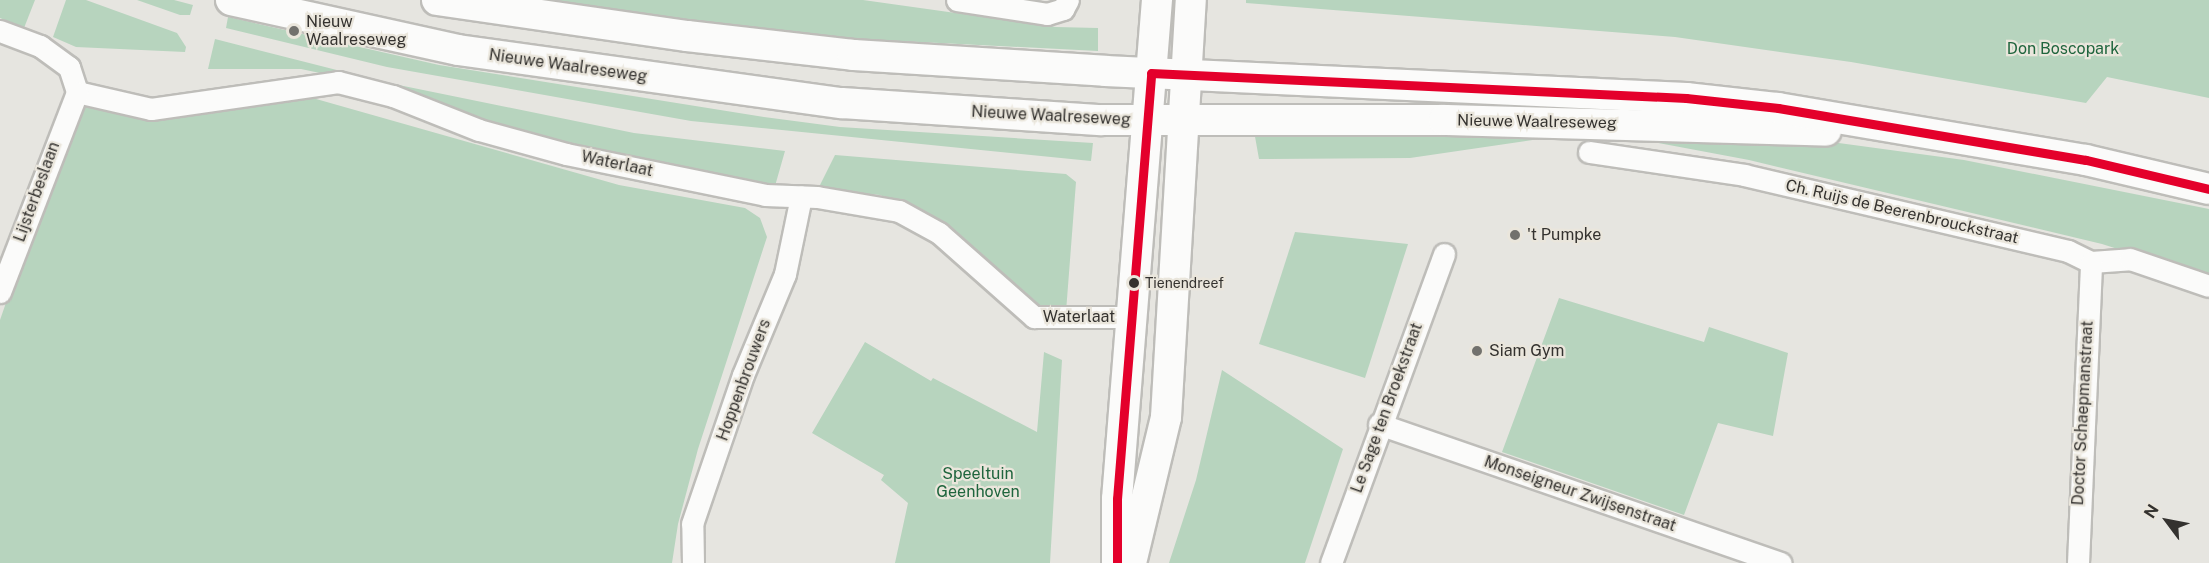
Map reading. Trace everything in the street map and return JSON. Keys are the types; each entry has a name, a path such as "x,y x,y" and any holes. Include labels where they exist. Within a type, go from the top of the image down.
{"street":[{"name":"Nieuwe Waalreseweg","path":"231,0 458,51 854,104 1145,122 1444,120 1916,132"},
{"name":"Nieuwe Waalreseweg","path":"436,0 687,36 853,55 1189,75 1686,98 1778,108 2086,160 2209,189"},
{"path":"957,0 1047,14 1063,9 1068,0"},
{"path":"1117,563 1118,499 1145,122 1157,0"},
{"path":"1131,563 1166,417 1189,75 1191,0"},
{"path":"0,31 40,46 69,67 77,92"},
{"name":"Waterlaat","path":"77,92 151,109 338,82 393,96 479,130 566,154 765,195 801,197 899,211 939,233 1034,316 1132,317"},
{"name":"Lijsterbeslaan","path":"0,292 77,92"},
{"name":"Ch. Ruijs de Beerenbrouckstraat","path":"1589,152 1744,175 2068,251 2091,262 2130,259 2209,286"},
{"name":"Hoppenbrouwers","path":"693,563 692,524 743,375 785,274 801,197"},
{"name":"Le Sage ten Broekstraat","path":"1331,563 1379,424 1444,254"},
{"name":"Doctor Schaepmanstraat","path":"2078,563 2091,262"},
{"name":"Monseigneur Zwijsenstraat","path":"1379,424 1781,563"}],"green space":[{"path":"0,0 35,0 24,28 0,18"},
{"path":"66,0 86,0 177,33 186,47 185,52 76,47 53,37"},
{"path":"137,0 174,0 193,5 190,15 180,15"},
{"path":"553,0 863,0 1056,27 1098,28 1098,51 861,39 715,25"},
{"name":"Don Boscopark","path":"1246,0 2209,0 2209,98 2107,77 2086,103 1851,62 1675,37 1246,3"},
{"path":"228,17 439,65 764,117 840,127 1093,143 1091,161 691,121 387,67 226,28"},
{"path":"215,39 384,82 634,133 785,151 775,186 684,174 541,140 353,80 301,69 208,69"},
{"path":"295,93 619,185 745,208 760,218 767,237 698,449 678,524 672,563 0,563 0,320 75,104"},
{"path":"1254,131 1772,134 1964,160 2209,209 2209,278 2102,244 1749,160 1653,142 1567,135 1410,158 1259,159"},
{"path":"835,155 1066,174 1076,182 1066,312 1034,309 903,205 880,195 818,189"},
{"path":"1295,232 1408,244 1365,378 1259,344"},
{"path":"1559,298 1704,342 1709,327 1788,353 1773,436 1718,423 1684,515 1502,452"},
{"name":"Speeltuin Geenhoven","path":"865,342 931,381 933,378 1037,432 1044,352 1062,360 1050,563 895,563 908,503 881,480 884,475 812,433"},
{"path":"1222,370 1343,449 1305,563 1169,563 1196,480"}],"transit line":[{"path":"1117,563 1117,499 1151,73 1686,98 1778,108 2086,160 2209,189"}],"place":[{"name":"Nieuw Waalreseweg","path":"294,31"},
{"name":"'t Pumpke","path":"1515,235"},
{"name":"Tienendreef","path":"1134,283"},
{"name":"Siam Gym","path":"1477,351"}]}
